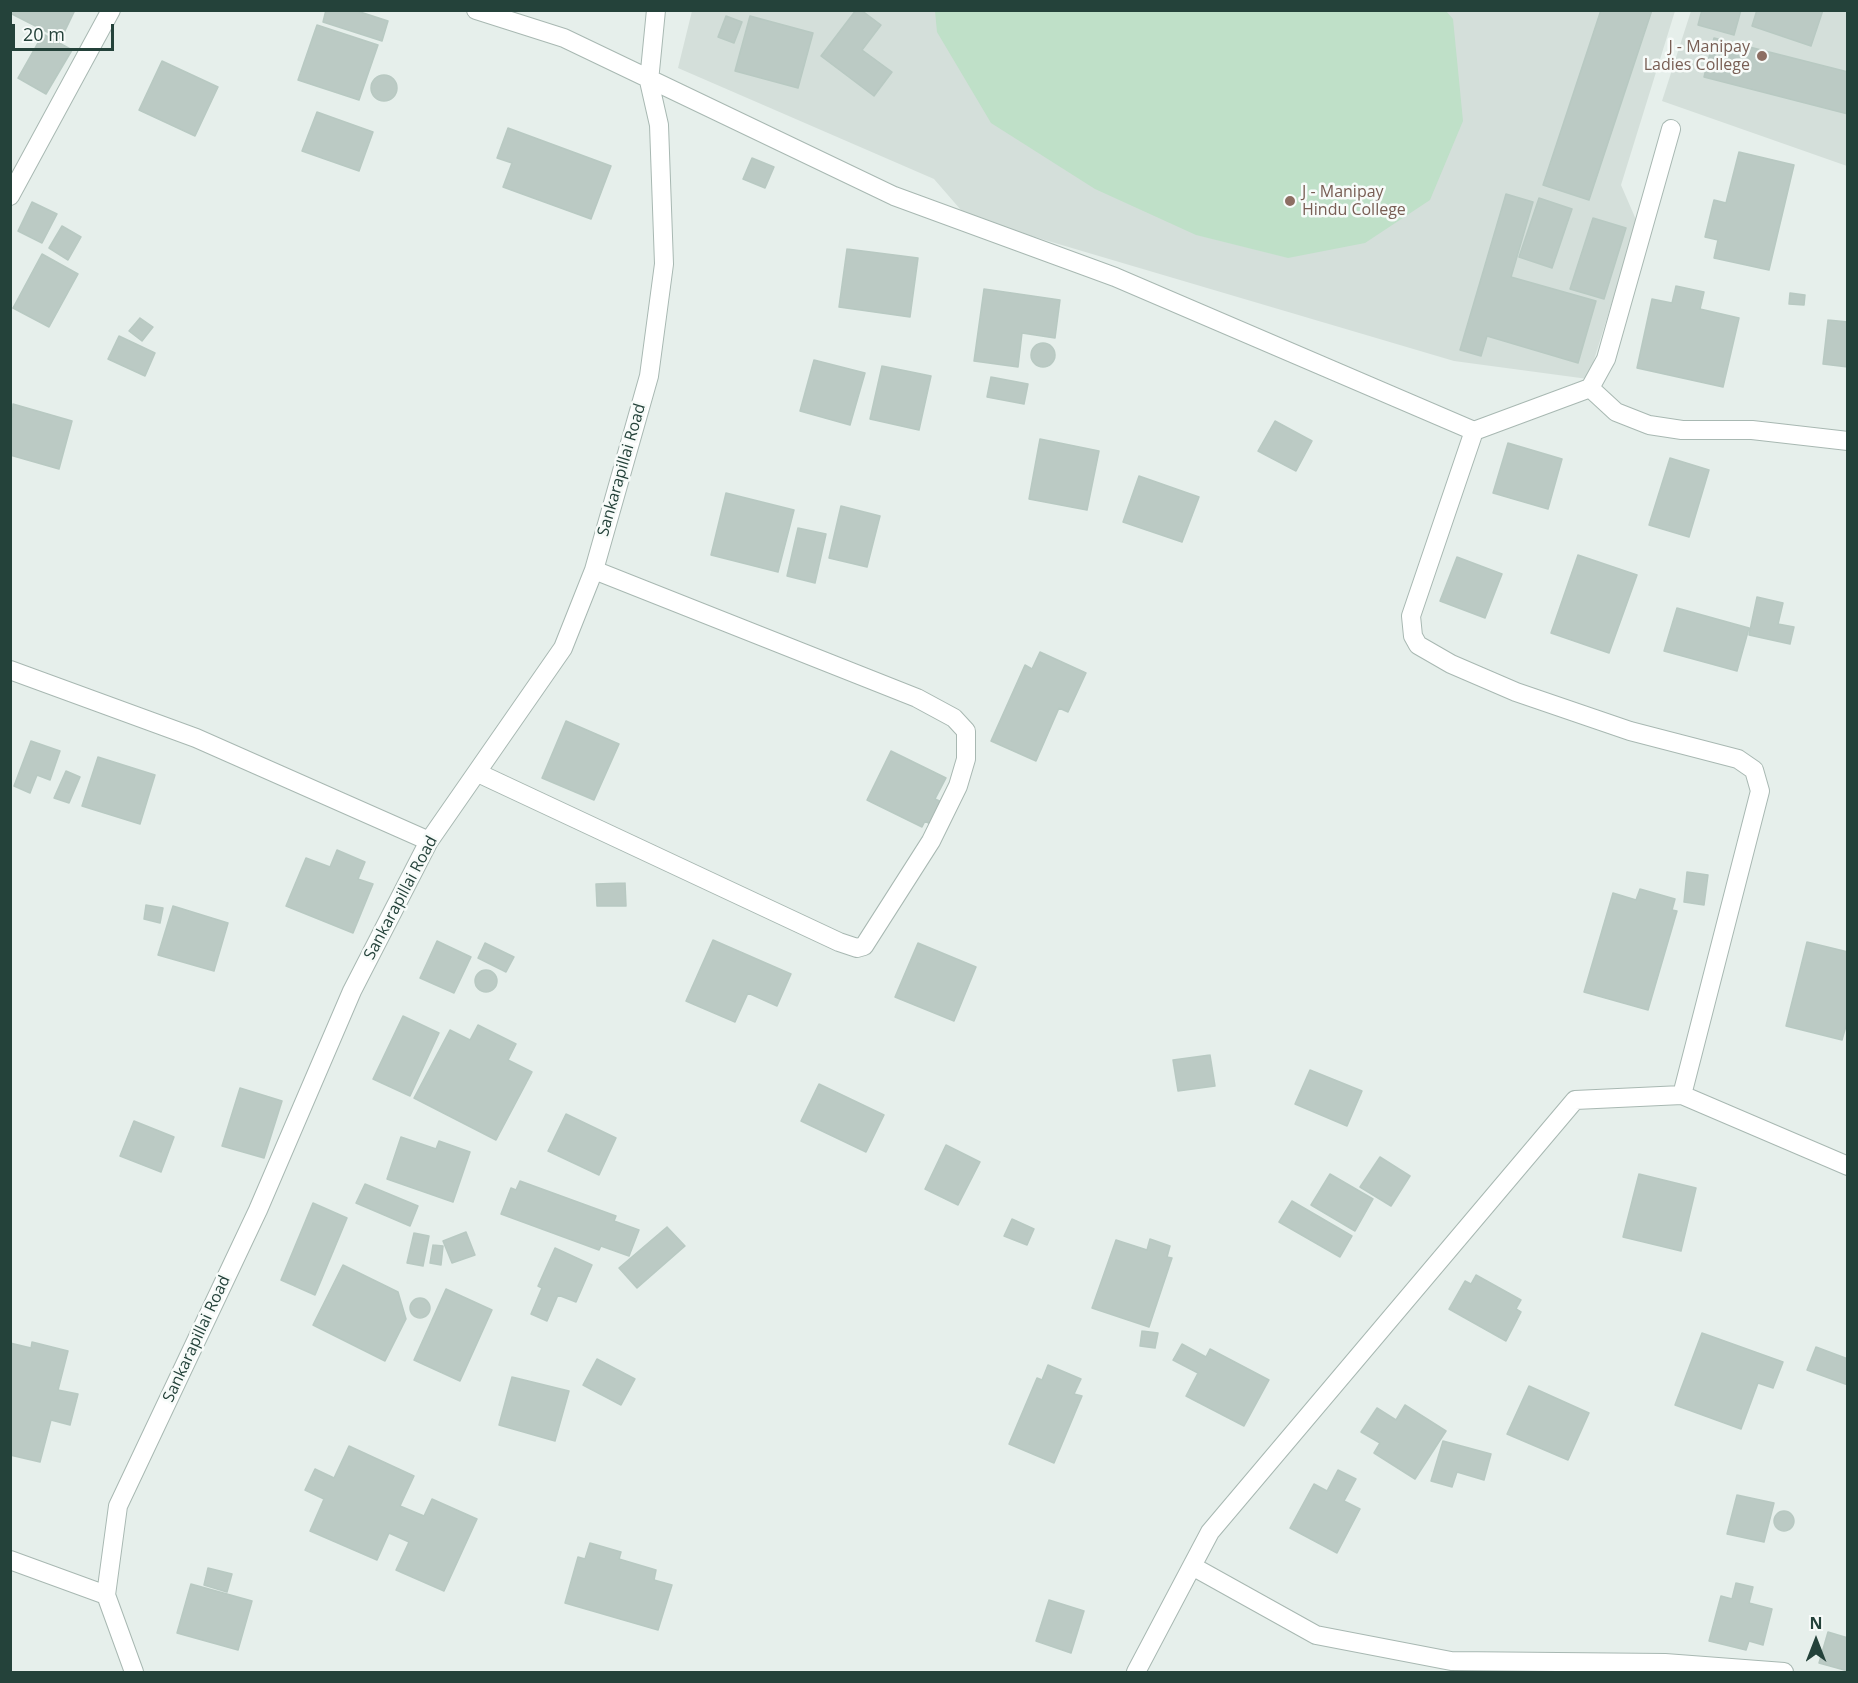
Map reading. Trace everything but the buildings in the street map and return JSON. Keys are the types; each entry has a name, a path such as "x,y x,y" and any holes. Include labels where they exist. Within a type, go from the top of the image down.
{"street":[{"path":"10,196 111,10"},
{"path":"476,10 564,38 649,81 894,196 1115,276 1474,431 1590,388 1606,359 1671,129"},
{"name":"Sankarapillai Road","path":"134,1672 106,1595 118,1506 258,1210 352,991 429,841 563,648 594,570 649,376 664,264 659,125 649,81 656,10"},
{"path":"1590,388 1616,412 1649,425 1682,430 1752,430 1848,441"},
{"path":"1474,431 1411,616 1413,636 1418,645 1451,664 1516,692 1630,731 1738,759 1754,770 1760,791 1682,1095"},
{"path":"478,773 839,942 857,948 864,946 931,841 958,786 966,759 966,731 954,718 917,698 594,570"},
{"path":"10,670 196,738 429,841"},
{"path":"1136,1672 1210,1532 1575,1100 1682,1095 1848,1166"},
{"path":"10,1560 106,1595"},
{"path":"1192,1566 1316,1635 1451,1661 1784,1672"}],"shaded area":[{"name":"J - Manipay Hindu College","path":"692,11 1675,11 1621,185 1637,222 1588,379 1454,361 967,217 934,179 678,68"},
{"name":"J - Manipay Ladies College","path":"1691,11 1847,11 1847,166 1662,101"}],"green space":[{"path":"935,11 1446,11 1453,19 1463,121 1430,200 1365,243 1288,258 1196,235 1095,189 991,123 937,32"}],"place":[{"name":"J - Manipay Ladies College","path":"1762,56"},
{"name":"J - Manipay Hindu College","path":"1290,201"}]}
